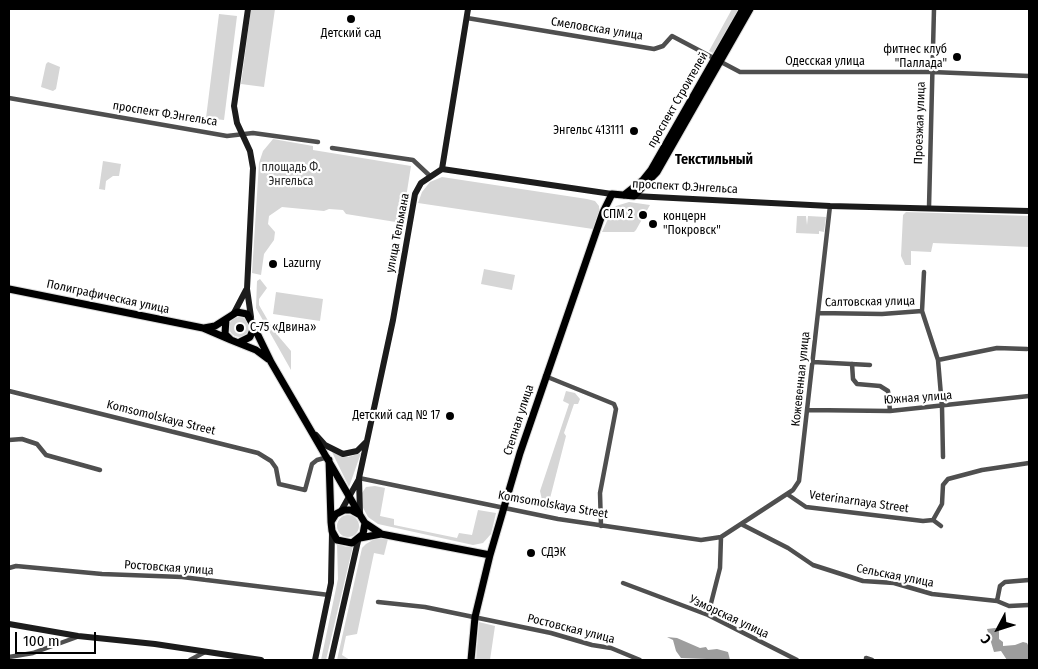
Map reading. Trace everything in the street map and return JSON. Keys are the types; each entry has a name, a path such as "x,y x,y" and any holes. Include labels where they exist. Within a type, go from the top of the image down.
{"main road":[{"name":"проспект Строителей","path":"634,196 657,172 743,9"},
{"name":"проспект Строителей","path":"624,195 643,180 651,170 750,9"},
{"name":"проспект Ф.Энгельса","path":"612,194 634,196"},
{"name":"Степная улица","path":"471,660 475,617 504,508 546,376 594,237 612,194"},
{"name":"Полиграфическая улица","path":"9,289 203,328 240,342 256,350 271,362"},
{"path":"203,328 215,326 234,313 242,312 251,318"},
{"name":"Полиграфическая улица","path":"251,318 271,362 316,436 360,515"},
{"path":"226,319 224,329 231,340"},
{"path":"240,342 250,338 254,327"},
{"name":"Полиграфическая улица","path":"328,457 331,529"},
{"path":"341,511 351,510 360,515"},
{"name":"улица Тельмана","path":"331,529 333,519 341,511"},
{"name":"улица Тельмана","path":"360,515 365,524"},
{"path":"359,539 365,524 381,534 490,555"},
{"path":"331,529 337,540 342,542 352,543 359,539 381,534"}],"street":[{"path":"248,9 234,106 241,133 250,151 253,168 247,289 251,318"},
{"path":"442,169 468,9"},
{"name":"Проезжая улица","path":"929,207 934,9"},
{"name":"Смеловская улица","path":"467,18 654,49 663,46 672,36 717,60"},
{"name":"Одесская улица","path":"717,60 740,72 932,72 1029,76"},
{"name":"проспект Ф.Энгельса","path":"9,98 227,136 241,133 318,142"},
{"path":"332,148 413,160 430,176"},
{"name":"проспект Ф.Энгельса","path":"442,169 612,194"},
{"name":"улица Тельмана","path":"360,515 359,478 392,320 415,194 421,183 442,169"},
{"name":"проспект Ф.Энгельса","path":"634,196 830,206 1029,211"},
{"name":"Кожевенная улица","path":"741,524 793,490 799,481 830,206"},
{"path":"924,272 922,311 938,360 942,407 943,457"},
{"path":"234,313 247,289"},
{"name":"Салтовская улица","path":"818,313 882,314 922,311"},
{"path":"938,360 997,348 1027,349"},
{"path":"813,362 870,365"},
{"path":"852,364 853,379 857,384 880,386 888,390 890,410"},
{"path":"546,376 614,404 616,410 600,494 601,526"},
{"name":"Komsomolskaya Street","path":"9,391 258,453 271,461 276,468 279,484 305,490 312,464 316,460 328,457"},
{"name":"Южная улица","path":"807,410 890,410 942,407 1029,396"},
{"path":"316,436 325,445 344,454 357,451 366,442"},
{"path":"9,440 22,439 37,444 46,455 100,470"},
{"path":"941,526 932,520 942,504 943,485 948,479 982,470 1029,463"},
{"name":"улица Тельмана","path":"341,511 359,478"},
{"name":"Komsomolskaya Street","path":"359,478 601,526 701,540 721,537 741,524"},
{"name":"Veterinarnaya Street","path":"786,494 806,507 923,521 932,520"},
{"name":"Сельская улица","path":"741,524 788,548 813,565 863,581 894,583 932,594 997,601 1010,606 1029,605"},
{"path":"315,660 328,596 333,547 331,529"},
{"path":"708,615 720,568 721,537"},
{"path":"331,660 359,539"},
{"name":"Ростовская улица","path":"9,568 16,566 102,574 182,577 328,596"},
{"path":"997,601 997,595 1005,582 1029,580"},
{"name":"Узморская улица","path":"623,583 708,615 797,660"},
{"name":"Ростовская улица","path":"378,602 426,607 475,617 611,648 640,660"},
{"path":"9,624 78,636 206,651 261,660"},
{"path":"9,656 33,653 78,636"},
{"path":"190,660 206,651"},
{"path":"866,660 866,658 872,660"}],"green space":[{"path":"251,9 275,9 264,87 241,84"},
{"path":"732,9 740,9 715,54 709,51"},
{"path":"219,14 237,16 224,120 206,118"},
{"path":"48,62 60,67 56,89 53,91 41,87"},
{"name":"площадь Ф. Энгельса","path":"273,139 313,146 313,150 411,166 402,223 346,214 343,210 329,209 324,211 282,207 269,216 268,224 275,232 274,240 264,254 261,275 252,273 259,163 263,151"},
{"path":"103,161 121,164 119,176 113,176 106,181 105,190 99,189"},
{"path":"442,177 587,199 595,201 599,206 599,212 593,229 418,203 422,192 430,182"},
{"path":"629,202 650,205 636,230 634,232 602,232 612,210 616,206"},
{"path":"906,212 1029,216 1029,247 933,243 931,252 911,251 911,265 905,265 901,256 903,215"},
{"path":"797,216 806,216 807,225 808,216 826,217 824,232 819,231 819,234 796,233"},
{"path":"484,269 515,275 512,290 481,284"},
{"path":"260,279 267,288 259,299 259,305 274,331 291,351 291,370 256,308 257,281"},
{"path":"276,292 323,299 320,321 273,314"},
{"path":"239,317 246,320 249,327 246,334 239,337 232,334 229,327 232,320"},
{"path":"566,391 575,393 580,399 578,404 574,404 564,433 566,436 547,510 540,508 542,500 540,491 569,404 563,401"},
{"path":"332,452 348,457 361,453 349,487"},
{"path":"366,487 385,488 380,516 394,519 394,525 457,538 459,533 472,535 478,510 496,513 491,534 483,543 473,545 378,524 368,517 361,504 362,493"},
{"path":"344,515 352,515 359,522 359,530 352,537 344,537 337,530 337,522"},
{"path":"378,537 388,539 384,555 374,553 357,634 346,636 342,655 350,660 337,660 362,548"},
{"path":"337,543 346,547 353,546 326,660 321,660 338,579"},
{"path":"479,622 495,626 490,660 476,660"}],"shaded area":[{"path":"987,629 999,629 999,639 1003,642 1003,646 1027,643 1029,647 1029,660 1007,660 1001,651 994,652"},
{"path":"667,637 677,638 700,648 706,647 708,650 717,649 728,652 730,660 681,658 676,651 673,640"}],"place":[{"name":"Детский сад","path":"351,19"},
{"name":"фитнес клуб \"Паллада\"","path":"957,57"},
{"name":"Энгельс 413111","path":"634,131"},
{"name":"СПМ 2","path":"643,215"},
{"name":"концерн \"Покровск\"","path":"653,224"},
{"name":"Lazurny","path":"273,264"},
{"name":"С-75 «Двина»","path":"240,328"},
{"name":"Детский сад № 17","path":"450,416"},
{"name":"СДЭК","path":"531,553"}],"district":[{"name":"Текстильный","path":"714,160"}]}
